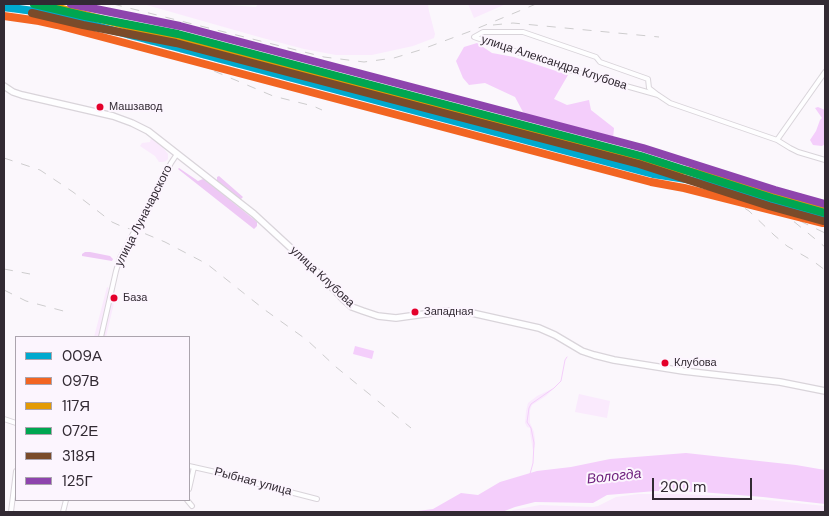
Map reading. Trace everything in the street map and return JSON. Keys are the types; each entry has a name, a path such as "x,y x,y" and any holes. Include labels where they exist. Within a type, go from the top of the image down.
{"main road":[{"name":"улица Клубова","path":"4,86 22,95 104,113 127,121 152,134 263,222 348,304 363,311 378,316 396,318 446,311 472,313 546,330 586,352 614,360 682,371 780,382 825,391"}],"street":[{"name":"улица Александра Клубова","path":"658,95 569,70 474,37 483,32 523,32 596,57 600,62 648,79 649,88 670,103 777,140 798,152 825,160"},
{"path":"777,140 825,72"},
{"name":"улица Луначарского","path":"101,336 120,258 170,163 177,154"},
{"name":"Рыбная улица","path":"190,466 317,498"},
{"path":"190,485 194,467"},
{"path":"11,512 15,479"},
{"path":"188,501 192,506"}],"shaded area":[{"path":"143,4 224,4 256,7 258,4 428,4 435,34 434,38 413,46 372,55 336,55 304,49"},
{"path":"468,4 506,4 474,18"},
{"path":"151,137 168,154 166,161 159,162 155,156 140,146 142,143 150,142"},
{"path":"179,168 198,181 205,180 256,221 257,226 254,229"},
{"path":"219,176 243,197 238,199 217,182 217,177"},
{"path":"166,183 141,231 137,230 163,184"},
{"path":"136,231 140,232 122,268 119,267"},
{"path":"85,252 110,256 113,259 112,261 82,256"},
{"path":"107,287 109,288 107,302 99,336 94,336"},
{"path":"112,303 114,303 106,336 103,336"},
{"path":"554,388 532,405 530,410 530,423 535,439 533,451 530,428 525,423 528,403 537,396"},
{"path":"579,394 610,401 607,418 575,412"},
{"path":"638,494 729,496 825,506 825,512 511,512 540,505 593,507 616,497"}],"water":[{"path":"477,43 492,53 514,57 568,75 554,99 567,105 589,100 591,110 614,128 613,139 581,136 543,126 523,112 515,97 485,83 469,85 463,78 456,61 464,47"},
{"path":"818,107 825,110 825,144 822,146 813,145 810,140 822,118 815,108"},
{"path":"355,346 374,351 372,359 353,354"},
{"name":"Вологда","path":"686,453 825,470 825,504 701,492 656,491 607,495 593,503 535,502 502,512 410,512 433,509 461,493 478,495 500,482 537,471 571,467 610,459"}],"waterway":[{"path":"530,474 533,463 534,443 531,428 527,422 529,408 531,404 561,381 567,357"}],"railway":[{"path":"47,4 88,14"},
{"path":"113,4 324,57 364,62 394,58 420,50 536,4"},
{"path":"4,11 55,19 660,178 729,190"},
{"path":"493,25 513,23 659,37"},
{"path":"110,24 158,36"},
{"path":"162,37 238,50"},
{"path":"181,57 273,96 322,110"},
{"path":"4,158 40,170 112,222 165,242 207,264 265,310 307,340 336,367 411,428"},
{"path":"722,179 825,210"},
{"path":"713,193 722,195 749,211 787,246 825,270"},
{"path":"728,194 757,202 779,212 792,220 825,247"},
{"path":"800,221 825,233"},
{"path":"4,269 30,274"},
{"path":"4,290 26,301 67,312"}],"transit line":[{"name":"072Е","path":"34,4 178,34 641,156 825,213"},
{"name":"117Я","path":"44,4 655,165 688,171 825,206"},
{"name":"125Г","path":"71,4 180,26 643,148 825,204"},
{"name":"009А","path":"4,7 59,16 653,174 686,179 825,215"},
{"name":"318Я","path":"32,13 176,43 639,164 769,206 823,221"},
{"name":"097В","path":"4,16 57,25 651,182 684,188 823,223"}],"place":[{"name":"Машзавод","path":"100,107"},
{"name":"База","path":"114,298"},
{"name":"Западная","path":"415,312"},
{"name":"Клубова","path":"665,363"}]}
